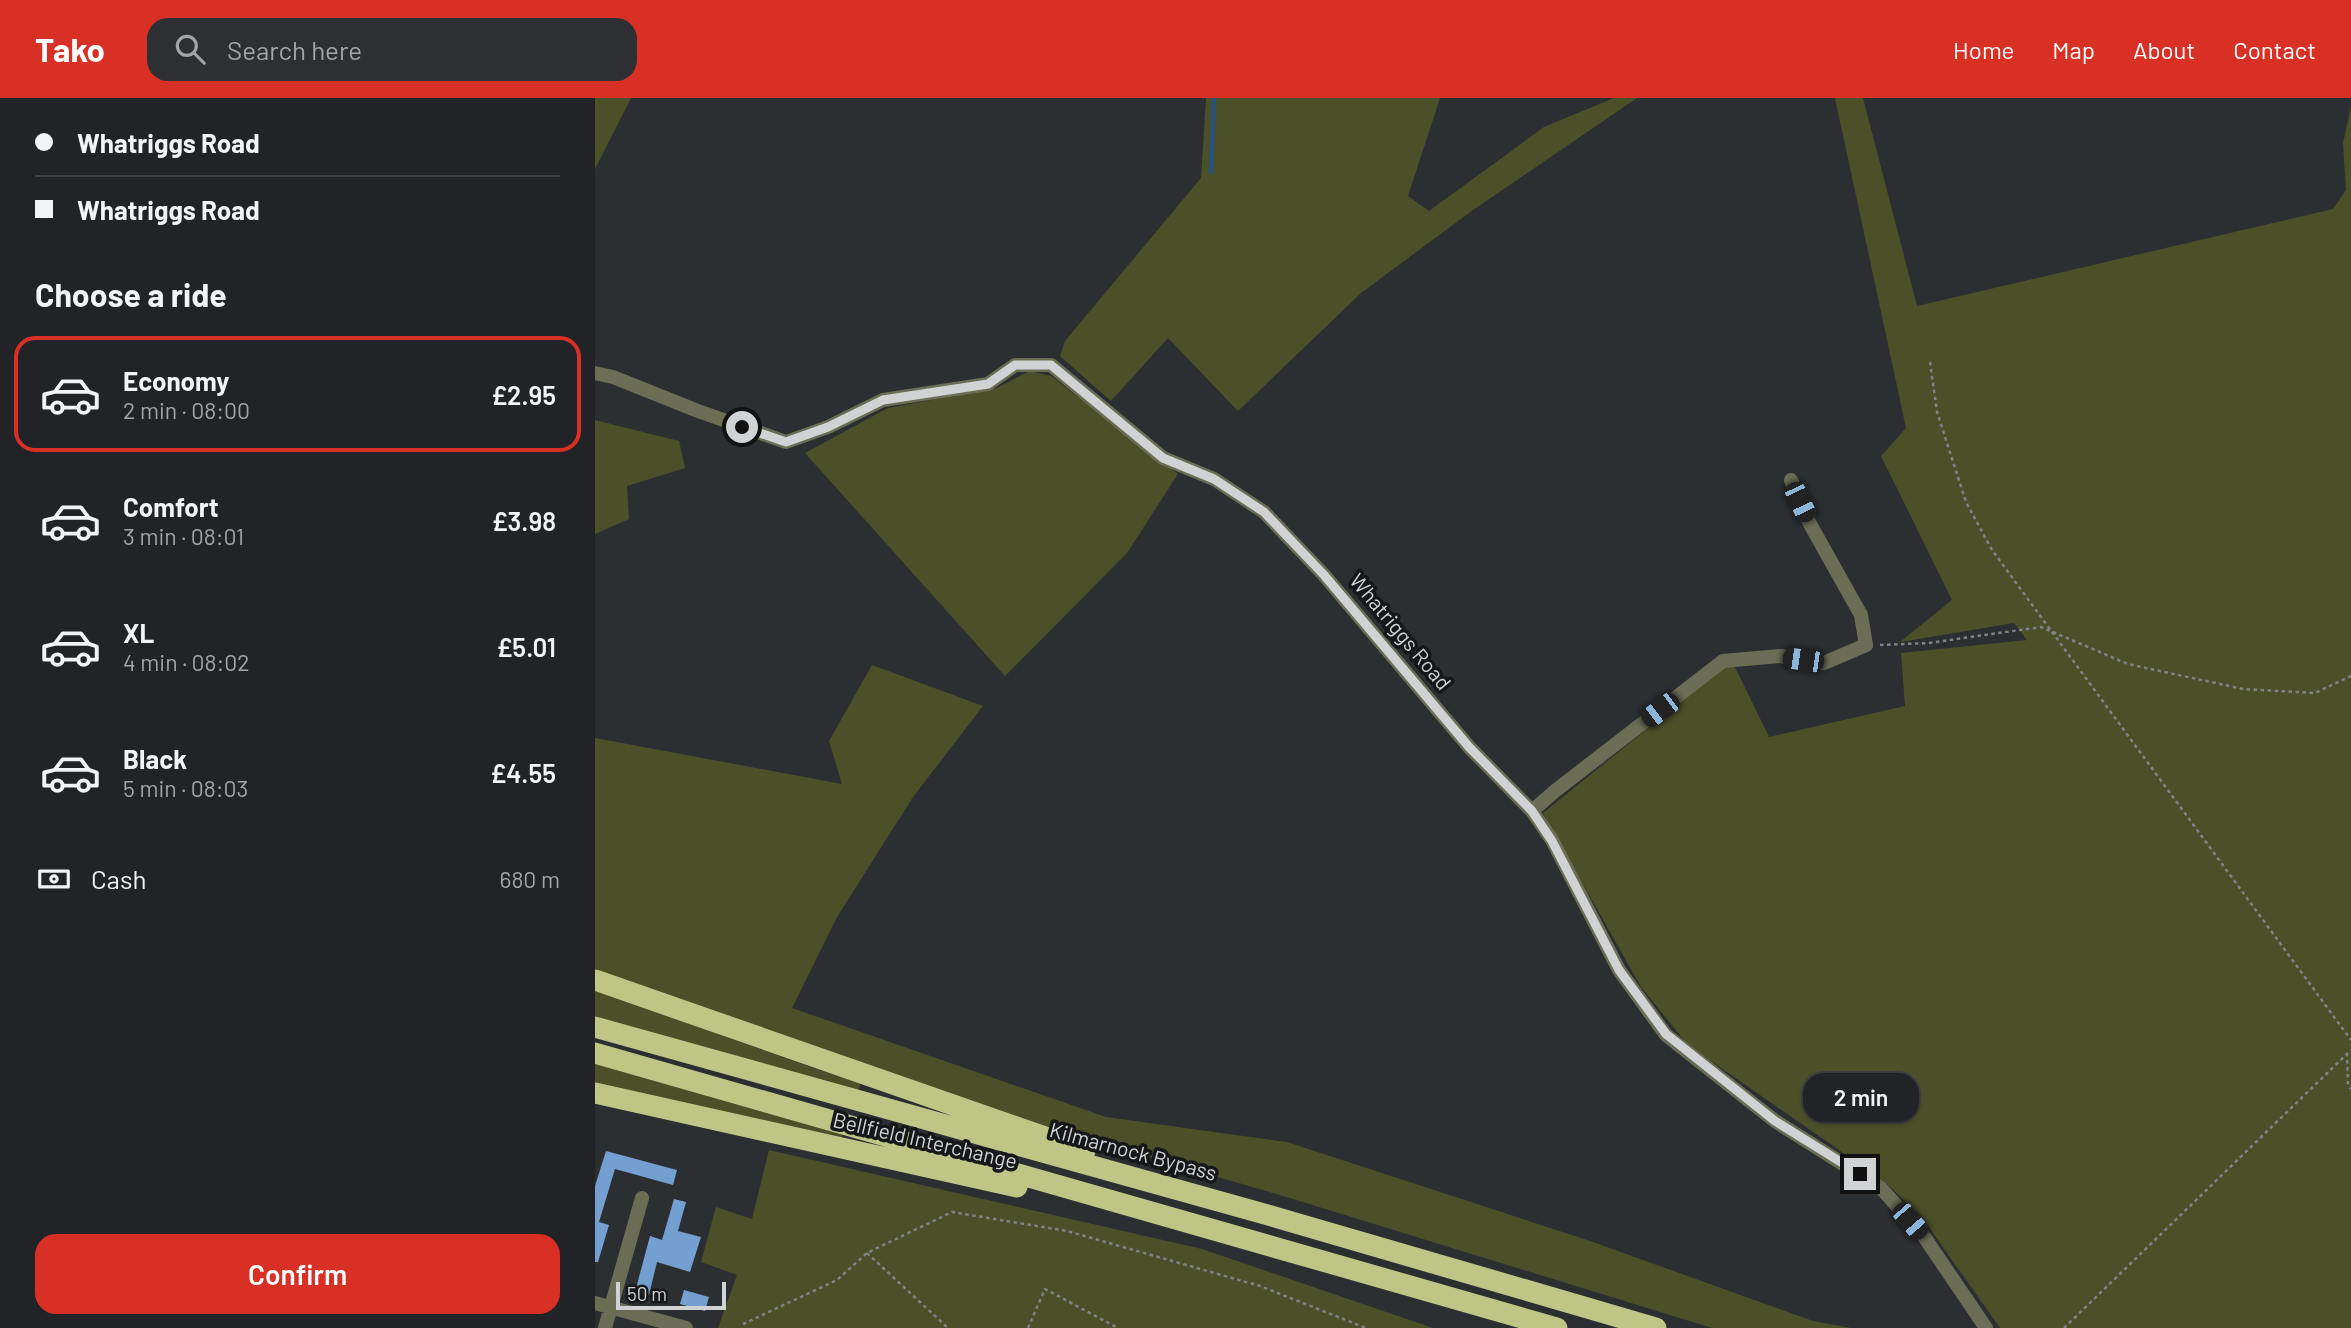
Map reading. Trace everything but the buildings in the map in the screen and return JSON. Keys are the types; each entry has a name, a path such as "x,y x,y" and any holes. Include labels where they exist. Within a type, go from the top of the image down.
{"highway":[{"path":"595,980 1268,1215"},
{"name":"Kilmarnock Bypass","path":"595,1027 1268,1215 1656,1328"},
{"path":"595,1053 1557,1328"},
{"name":"Bellfield Interchange","path":"595,1093 1244,1240"}],"street":[{"name":"Whatriggs Road","path":"595,373 613,377 786,442 828,427 883,400 988,384 1015,365 1051,365 1163,458 1214,479 1264,512 1324,575 1469,747 1532,811 1552,841 1619,970 1666,1034 1775,1121 1881,1188 1924,1238 1986,1328"},
{"path":"1532,811 1723,661 1781,656 1824,663 1866,645 1861,615 1810,524 1791,480"},
{"path":"605,1328 642,1198"},
{"path":"595,1303 686,1328"}],"path":[{"path":"1930,362 1937,412 1966,502 1992,550 2351,1040"},
{"path":"1866,645 1929,643 2041,627 2128,664 2243,689 2315,693 2351,676"},
{"path":"2064,1328 2351,1050"},
{"path":"2347,1054 2348,1084 2351,1089"},
{"path":"743,1324 837,1280 867,1253 952,1212 1067,1231 1260,1286 1366,1328"},
{"path":"867,1253 948,1328"},
{"path":"1028,1328 1045,1289 1118,1328"}],"green space":[{"path":"595,98 631,98 595,169"},
{"path":"1206,98 1440,98 1408,196 1429,211 1544,127 1614,98 1637,98 1473,210 1361,293 1238,411 1168,338 1111,401 1060,356 1065,341 1201,178"},
{"path":"1835,98 1863,98 1917,306 2333,209 2346,190 2343,143 2351,107 2351,1328 2000,1328 1921,1216 1885,1182 1688,1045 1641,987 1543,813 1725,666 1735,667 1769,737 1905,706 1901,653 2027,640 2014,623 1900,642 1952,600 1881,456 1906,428"},
{"path":"1029,371 1051,376 1178,474 1127,553 1005,676 805,453 888,408 997,388"},
{"path":"595,420 679,441 685,468 627,486 629,519 595,534"},
{"path":"872,665 983,706 913,797 837,917 792,1008 1106,1117 1287,1142 1590,1241 1813,1321 1851,1328 1712,1328 1293,1199 903,1085 595,974 595,738 842,784 829,741"},
{"path":"595,990 861,1083 858,1092 595,1018"},
{"path":"595,1062 843,1131 841,1139 595,1084"},
{"path":"769,1150 1202,1249 1433,1328 718,1328 737,1275 701,1262 716,1207 752,1219"}],"waterway":[{"path":"1211,172 1214,98"}],"route":[{"path":"742,427 786,442 828,427 883,400 988,384 1015,365 1051,365 1163,458 1214,479 1264,512 1324,575 1469,747 1532,811 1552,841 1619,970 1666,1034 1775,1121 1860,1174"}]}
